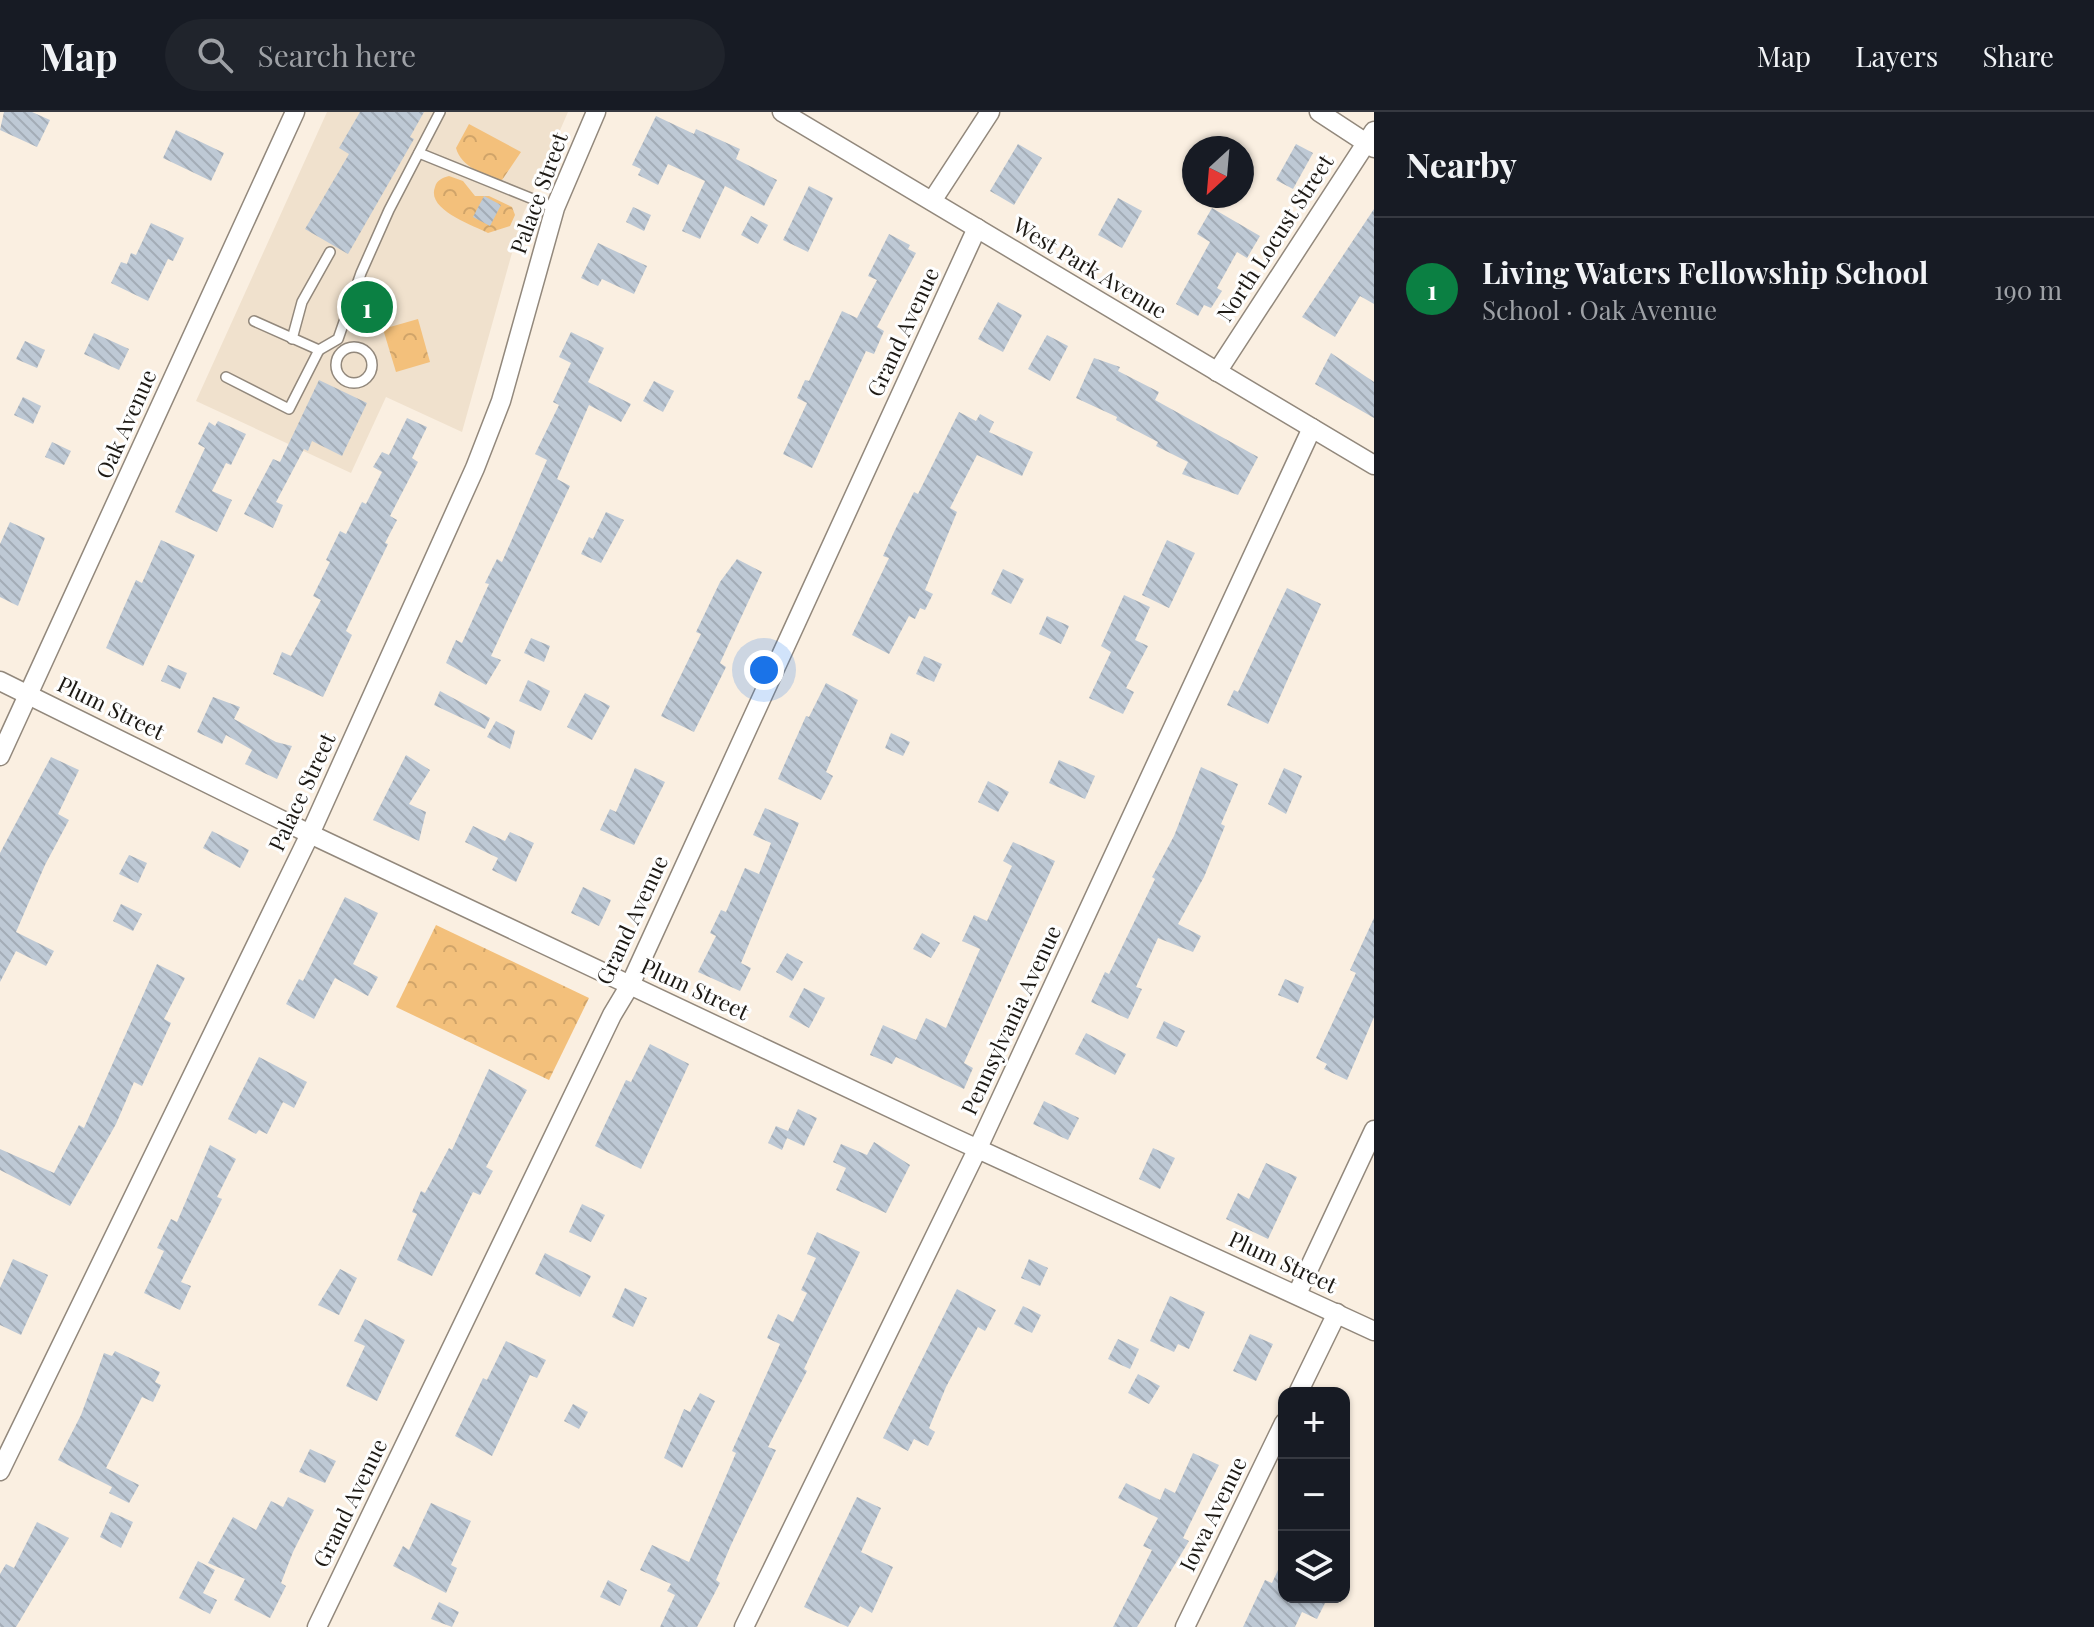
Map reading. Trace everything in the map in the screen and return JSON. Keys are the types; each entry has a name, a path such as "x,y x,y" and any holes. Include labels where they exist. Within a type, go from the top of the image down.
{"street":[{"name":"Oak Avenue","path":"0,756 295,112"},
{"name":"Palace Street","path":"0,1471 310,834 484,447 501,401 555,208 596,112"},
{"name":"West Park Avenue","path":"782,112 1374,465"},
{"path":"932,201 990,112"},
{"path":"1319,112 1371,140"},
{"name":"North Locust Street","path":"1217,372 1371,140"},
{"name":"Grand Avenue","path":"317,1627 605,1029 630,985 977,228"},
{"name":"Pennsylvania Avenue","path":"744,1627 977,1150 1312,428"},
{"name":"Plum Street","path":"0,681 310,834 977,1150 1374,1331"},
{"path":"1297,1294 1374,1130"},
{"path":"1301,1387 1337,1313"},
{"name":"Iowa Avenue","path":"1185,1627 1278,1435"}],"lane":[{"path":"226,377 289,409 319,350 338,339 361,273 440,112"},
{"path":"419,153 555,208"},
{"path":"292,339 302,302 330,252"},
{"path":"254,321 319,350"},
{"path":"338,339 343,350"},
{"path":"358,347 370,356 371,371 362,382 349,383 338,375 335,362 343,350 358,347"}],"shaded area":[{"path":"327,112 568,112 522,217 462,432 386,397 351,473 196,401"}],"green space":[{"path":"469,124 521,152 500,183 474,169 459,155 456,148"},
{"path":"449,176 463,181 475,196 489,196 512,207 515,215 510,226 488,233 444,210 437,203 435,187 440,180"},
{"path":"418,319 430,362 396,372 383,329"},
{"path":"436,925 589,998 549,1080 396,1007"}],"building":[{"path":"4,112 32,112 50,120 37,147 0,130"},
{"path":"360,112 424,112 410,137 414,139 348,254 305,229 349,154 339,148"},
{"path":"656,116 694,134 696,129 740,149 736,159 777,180 764,206 725,186 700,239 682,231 705,181 668,164 658,185 638,175 641,169 632,165"},
{"path":"176,130 224,153 211,181 163,158"},
{"path":"1018,144 1042,158 1014,205 990,191"},
{"path":"1296,144 1313,153 1293,189 1276,180"},
{"path":"809,186 833,198 808,252 783,240"},
{"path":"484,196 501,205 490,226 473,217"},
{"path":"1118,198 1142,211 1122,248 1098,235"},
{"path":"633,207 651,215 644,231 626,222"},
{"path":"1212,208 1260,236 1247,258 1237,252 1217,288 1222,291 1211,308 1204,305 1198,316 1176,304 1210,242 1197,234"},
{"path":"1374,209 1374,304 1360,296 1335,337 1302,317"},
{"path":"751,216 768,225 758,244 741,235"},
{"path":"151,223 184,238 173,261 168,259 148,301 111,283 121,262 127,264 131,253 136,255"},
{"path":"889,234 910,245 908,249 916,253 877,327 884,331 874,354 866,351 812,468 783,454 807,403 797,398 805,380 809,381 842,311 857,318 877,280 868,276"},
{"path":"598,243 647,266 634,294 602,279 598,286 581,278"},
{"path":"998,302 1022,315 1003,352 978,339"},
{"path":"571,332 604,348 588,382 631,404 621,422 589,405 557,479 570,486 491,656 501,660 486,685 446,663 456,640 462,643 489,584 485,583 497,559 502,562 547,460 535,454 559,405 553,402 571,363 559,357"},
{"path":"94,333 129,349 119,370 84,354"},
{"path":"1047,335 1068,346 1050,381 1028,369"},
{"path":"25,341 45,350 37,368 16,359"},
{"path":"1331,353 1374,382 1374,418 1315,384"},
{"path":"1094,358 1120,367 1118,371 1159,392 1155,400 1258,457 1238,495 1182,474 1188,462 1156,446 1158,442 1116,420 1117,417 1076,398"},
{"path":"319,380 367,403 342,456 312,441 308,451 304,449 276,502 283,505 273,528 244,514 273,459 280,462"},
{"path":"654,381 674,391 663,412 643,401"},
{"path":"23,397 41,406 33,424 14,415"},
{"path":"959,412 976,421 980,414 994,422 989,432 1033,452 1022,476 977,455 950,508 957,512 925,590 933,594 925,610 920,608 915,619 909,616 889,654 852,635 889,558 883,556 895,530 914,492 918,494"},
{"path":"407,418 427,427 412,458 418,462 390,516 397,520 346,631 352,635 323,697 273,674 282,652 291,656 321,600 313,596 330,562 326,560 340,531 346,534 362,502 366,504 382,472 373,467 382,452 389,455"},
{"path":"218,421 246,434 231,465 226,463 212,491 232,500 217,532 175,512 205,448 198,444 209,422 215,426"},
{"path":"52,442 71,451 64,465 45,457"},
{"path":"606,512 624,520 601,563 581,554 589,537 593,539"},
{"path":"10,522 45,538 18,606 0,597 0,544"},
{"path":"161,540 195,555 143,666 106,648 136,580 142,583"},
{"path":"1167,540 1195,553 1169,608 1142,595"},
{"path":"737,559 762,572 720,663 726,667 694,732 661,716 701,634 696,632 720,582"},
{"path":"1003,569 1024,579 1011,604 991,594"},
{"path":"1287,588 1321,604 1268,724 1227,705 1234,690 1238,692"},
{"path":"1124,595 1150,607 1135,640 1148,646 1126,688 1134,692 1123,714 1089,698 1111,652 1101,646"},
{"path":"1047,616 1069,626 1061,644 1039,634"},
{"path":"531,638 550,646 544,662 524,653"},
{"path":"924,656 942,664 934,682 916,674"},
{"path":"168,665 187,673 180,689 161,681"},
{"path":"528,680 550,691 541,711 519,701"},
{"path":"826,683 858,700 826,772 833,776 821,800 778,779 806,716 809,717"},
{"path":"440,691 490,718 485,729 434,705"},
{"path":"585,693 610,706 592,740 567,727"},
{"path":"213,697 240,707 234,719 276,742 292,746 277,779 245,764 252,750 226,735 222,744 197,732"},
{"path":"496,721 515,731 510,749 487,737"},
{"path":"891,733 910,742 903,756 885,748"},
{"path":"406,755 430,770 409,804 426,812 419,841 373,820"},
{"path":"51,757 79,770 58,814 69,820 45,865 16,932 54,951 46,966 16,951 0,982 0,853"},
{"path":"1059,760 1095,776 1085,799 1049,783"},
{"path":"1201,767 1238,784 1204,877 1178,924 1201,936 1193,952 1158,938 1136,987 1142,989 1128,1019 1091,1002 1105,972 1109,974 1155,879 1152,877 1174,836"},
{"path":"635,768 665,782 634,845 600,830 610,809 616,812"},
{"path":"1284,768 1302,776 1286,814 1268,804"},
{"path":"988,781 1009,792 998,812 978,802"},
{"path":"765,808 799,823 741,963 751,968 740,991 698,972 716,936 710,933 721,910 726,912 745,868 759,874 771,843 753,835"},
{"path":"473,826 505,841 510,832 534,843 516,882 492,870 498,858 465,842"},
{"path":"212,831 249,850 240,868 203,848"},
{"path":"1013,842 1055,861 964,1063 973,1068 964,1089 896,1057 892,1064 870,1055 883,1025 916,1040 926,1018 946,1028 980,949 962,941 974,915 987,921 1012,866 1003,861"},
{"path":"129,855 147,863 138,883 119,874"},
{"path":"583,887 611,900 599,926 571,913"},
{"path":"345,897 378,913 353,964 378,977 368,996 335,978 314,1019 286,1004 299,979 303,981"},
{"path":"121,904 142,914 133,931 113,921"},
{"path":"1374,918 1374,1017 1347,1080 1324,1069 1327,1064 1316,1058 1356,973 1350,970"},
{"path":"922,933 940,943 931,958 913,949"},
{"path":"787,953 803,962 792,981 776,972"},
{"path":"157,964 185,978 164,1019 171,1023 142,1086 134,1082 116,1124 70,1206 0,1170 0,1149 54,1173 79,1125 84,1128"},
{"path":"1285,979 1304,987 1298,1003 1278,995"},
{"path":"804,988 825,998 809,1028 789,1017"},
{"path":"1164,1021 1185,1031 1177,1047 1156,1038"},
{"path":"1086,1033 1126,1054 1115,1075 1075,1054"},
{"path":"650,1044 689,1064 641,1169 595,1146 626,1080 631,1082"},
{"path":"259,1057 307,1082 294,1108 283,1102 267,1134 259,1130 256,1134 228,1119"},
{"path":"489,1069 527,1090 486,1167 493,1171 480,1195 473,1192 432,1276 397,1260 417,1214 412,1212 421,1191 425,1193 449,1148 452,1150"},
{"path":"1044,1101 1079,1118 1068,1140 1033,1124"},
{"path":"798,1109 817,1118 804,1146 787,1138 782,1150 768,1143 776,1126 788,1131"},
{"path":"874,1142 910,1165 886,1213 836,1190 846,1168 833,1162 841,1144 867,1155"},
{"path":"210,1145 236,1159 217,1197 222,1199 181,1282 191,1286 180,1310 144,1293 164,1251 157,1248 171,1219 177,1222"},
{"path":"1153,1148 1175,1158 1160,1189 1139,1179"},
{"path":"1266,1163 1297,1177 1268,1239 1226,1219 1238,1193 1249,1199"},
{"path":"582,1204 605,1215 591,1242 569,1232"},
{"path":"817,1232 860,1252 804,1369 807,1371 768,1447 776,1450 716,1580 720,1583 697,1627 660,1627 675,1595 667,1591 671,1584 640,1570 652,1545 689,1562 736,1453 732,1451 780,1344 767,1338 778,1314 793,1322 807,1293 801,1290 816,1258 807,1254"},
{"path":"545,1253 591,1276 580,1297 535,1274"},
{"path":"13,1259 48,1275 21,1335 0,1325 0,1288"},
{"path":"1029,1259 1048,1268 1040,1286 1021,1278"},
{"path":"340,1269 357,1278 339,1315 318,1305"},
{"path":"625,1288 647,1298 633,1327 612,1317"},
{"path":"957,1289 996,1310 985,1331 978,1327 946,1387 929,1428 935,1432 928,1446 914,1439 908,1451 883,1438"},
{"path":"1170,1296 1205,1312 1189,1349 1178,1344 1174,1352 1150,1341"},
{"path":"1023,1306 1041,1315 1032,1333 1014,1324"},
{"path":"365,1319 405,1340 377,1401 346,1386 365,1346 354,1341"},
{"path":"1250,1334 1273,1344 1256,1381 1233,1371"},
{"path":"1118,1339 1139,1349 1130,1369 1108,1359"},
{"path":"506,1341 546,1360 537,1378 530,1375 492,1456 455,1436 483,1378 487,1380"},
{"path":"115,1351 160,1372 155,1382 161,1385 153,1402 142,1397 106,1468 139,1485 129,1503 109,1493 112,1487 58,1460 81,1415 104,1353 112,1356"},
{"path":"1138,1374 1160,1386 1149,1404 1128,1393"},
{"path":"700,1393 715,1401 682,1468 664,1458 684,1409 690,1412"},
{"path":"573,1404 588,1412 579,1429 564,1421"},
{"path":"310,1449 336,1461 325,1483 299,1472"},
{"path":"1193,1453 1219,1465 1183,1538 1189,1541 1137,1627 1113,1627 1152,1550 1143,1546 1158,1518 1118,1498 1126,1483 1160,1500 1165,1488 1175,1493"},
{"path":"288,1497 314,1510 293,1552 281,1583 286,1586 270,1618 234,1600 245,1579 208,1563 233,1517 256,1530 271,1501 283,1507"},
{"path":"857,1497 881,1508 861,1552 893,1567 872,1613 860,1606 848,1627 804,1607"},
{"path":"431,1503 471,1521 451,1565 457,1568 446,1593 393,1566 403,1546 409,1550"},
{"path":"111,1512 133,1522 121,1548 100,1537"},
{"path":"37,1522 69,1538 16,1627 0,1627 0,1574 6,1564 14,1568"},
{"path":"198,1561 215,1570 203,1593 217,1600 210,1614 179,1598"},
{"path":"1278,1570 1278,1603 1325,1603 1317,1619 1302,1612 1295,1627 1243,1627 1265,1580 1272,1583"},
{"path":"608,1580 627,1590 620,1606 600,1597"},
{"path":"439,1602 459,1612 452,1627 431,1619"}],"place":[{"name":"Living Waters Fellowship School","path":"367,307"}]}
